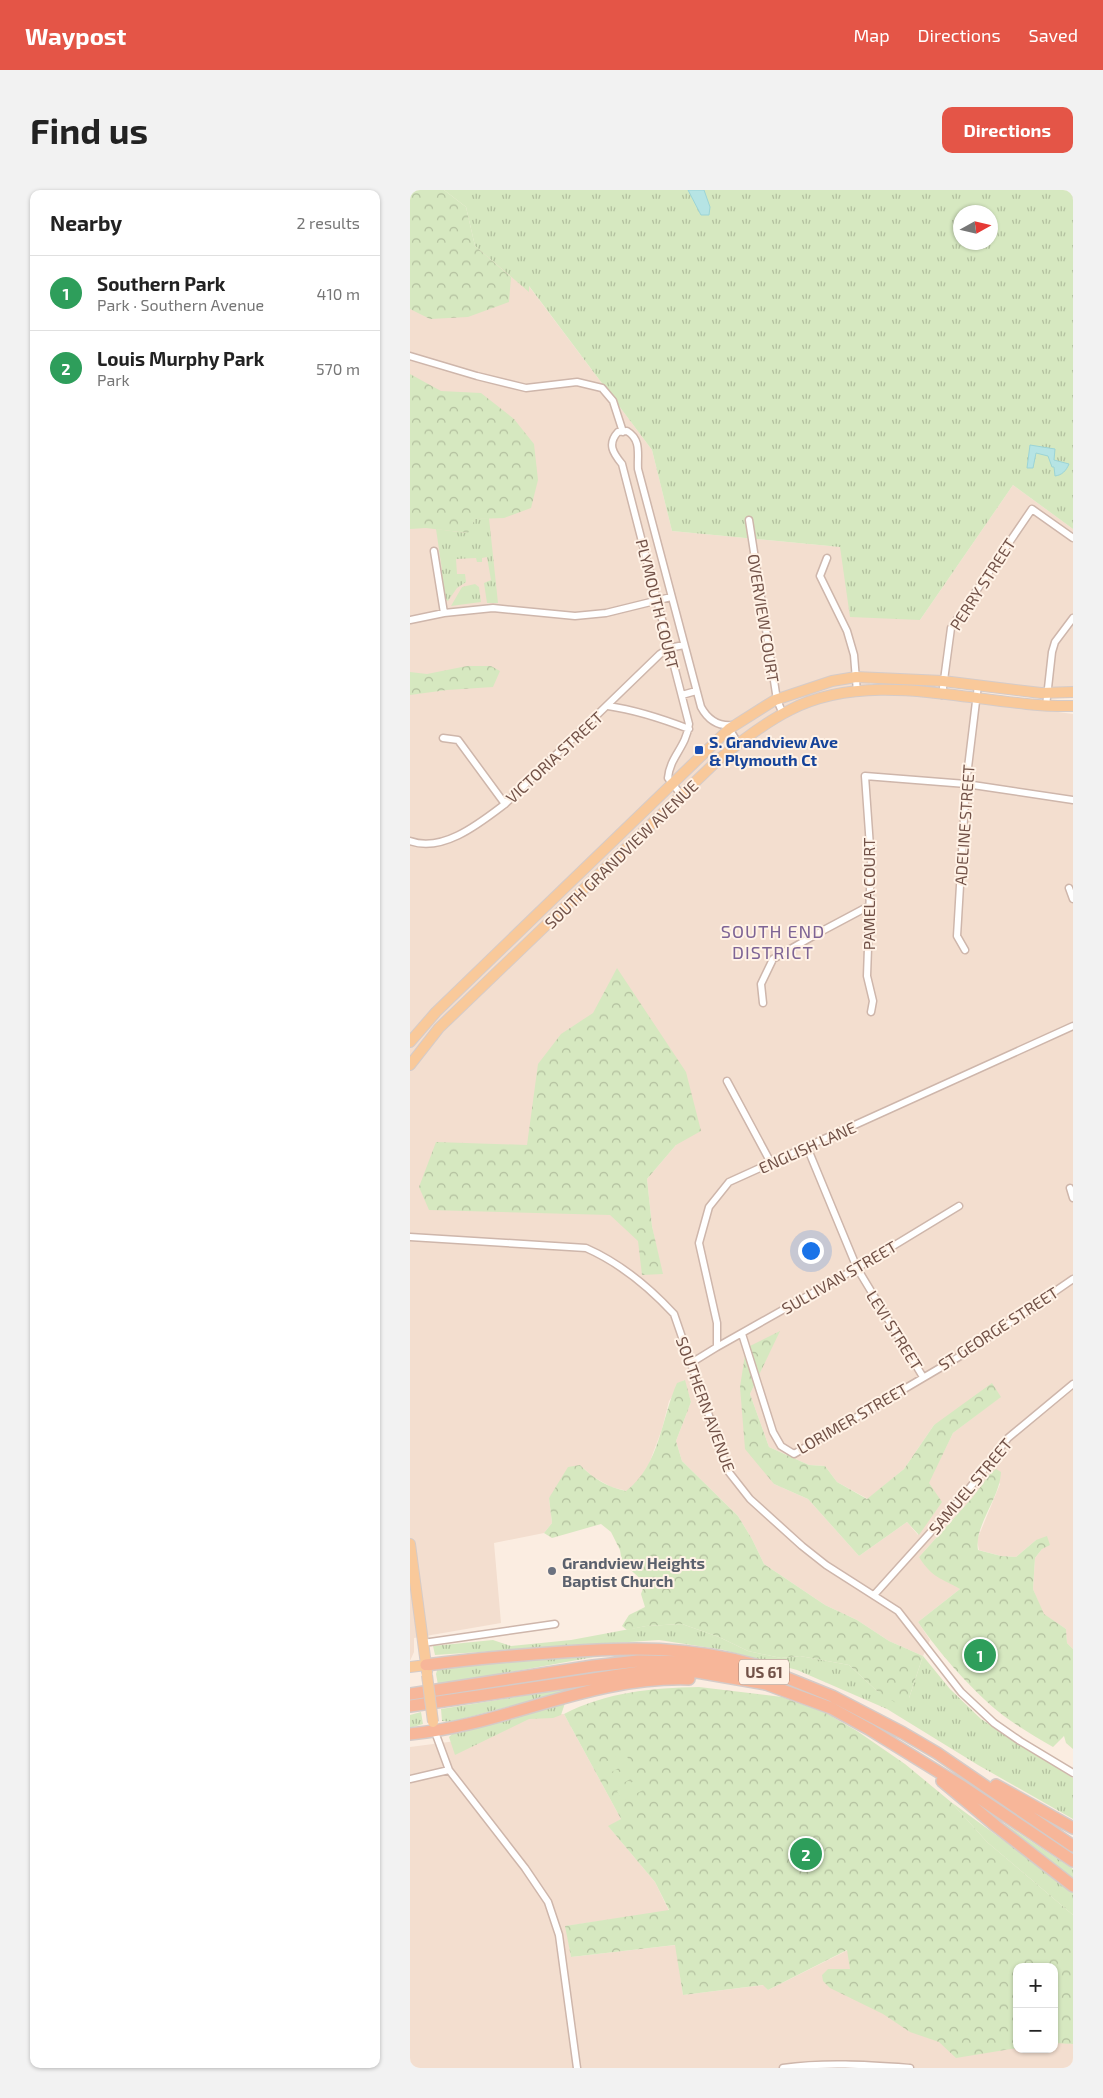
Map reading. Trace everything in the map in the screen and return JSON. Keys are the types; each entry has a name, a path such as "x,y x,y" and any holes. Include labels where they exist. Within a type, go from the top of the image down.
{"highway":[{"path":"426,1670 512,1655 659,1648 711,1654 775,1670 780,1675"},
{"name":"US 61","path":"410,1694 584,1668 638,1662 694,1662 780,1675 850,1704 937,1753 1073,1846"},
{"name":"US 61","path":"410,1706 640,1672 697,1672 766,1684 831,1708 904,1749 1073,1861"},
{"path":"410,1734 434,1727 472,1723 544,1702 628,1683 686,1679 743,1685 766,1684"},
{"path":"904,1749 996,1826 1073,1886"},
{"path":"937,1753 1073,1828"}],"main road":[{"name":"SOUTH GRANDVIEW AVENUE","path":"410,1042 436,1012 475,977 670,783 731,727 777,700 832,681 856,677 944,680 1047,693 1073,692"},
{"name":"SOUTH GRANDVIEW AVENUE","path":"410,1065 439,1028 738,743 783,714 819,699 877,690 1046,706 1073,706"},
{"path":"475,977 484,986"},
{"path":"410,1544 434,1727"},
{"path":"410,1667 426,1670"}],"street":[{"name":"PLYMOUTH COURT","path":"410,356 526,388 577,382 602,388 613,401 623,432"},
{"name":"PLYMOUTH COURT","path":"689,729 658,600 622,464 611,447 611,441 618,432 627,431 632,434 637,442 639,449 637,455 638,469 696,691 705,716 712,721 731,727"},
{"name":"PERRY STREET","path":"942,695 951,628 1032,508 1073,538"},
{"name":"OVERVIEW COURT","path":"750,520 777,700 783,714"},
{"path":"434,551 444,613"},
{"path":"827,558 820,576 847,631 854,655 857,692"},
{"path":"410,620 444,613 493,608 575,616 606,613 671,597"},
{"path":"1046,706 1055,642 1073,618"},
{"path":"660,654 665,640 665,632"},
{"name":"VICTORIA STREET","path":"410,840 416,843 432,844 462,834 480,823 505,804 660,654 669,648 684,645"},
{"name":"ADELINE STREET","path":"965,950 957,936 966,784 978,685"},
{"path":"682,695 696,691"},
{"path":"608,706 634,711 676,723 689,729 682,747 670,763 670,783 682,796"},
{"path":"731,727 738,743"},
{"path":"443,738 458,740 505,804"},
{"name":"PAMELA COURT","path":"872,1012 873,1000 867,976 871,861 865,776 966,784"},
{"path":"966,784 1073,800"},
{"path":"1069,888 1073,899"},
{"path":"763,1003 761,984 773,960 822,930 869,906"},
{"name":"ENGLISH LANE","path":"717,1347 717,1323 699,1243 709,1207 729,1182 1073,1026"},
{"path":"727,1082 771,1162"},
{"name":"LEVI STREET","path":"806,1147 857,1268 923,1377"},
{"path":"1070,1188 1073,1198"},
{"name":"SULLIVAN STREET","path":"717,1347 857,1268 959,1206"},
{"name":"SOUTHERN AVENUE","path":"410,1237 586,1248 608,1258 658,1297 674,1314 728,1471 750,1499 826,1565 898,1611 960,1692 994,1723 1073,1773"},
{"name":"ST GEORGE STREET","path":"923,1377 968,1352 1073,1279"},
{"name":"LORIMER STREET","path":"742,1334 773,1432 781,1446 794,1454 923,1377"},
{"path":"691,1363 717,1347"},
{"name":"SAMUEL STREET","path":"874,1595 965,1494 1008,1438 1073,1384"},
{"path":"423,1643 555,1624"},
{"path":"434,1727 449,1770 525,1868 548,1902 559,1934 577,2068"},
{"path":"410,1779 449,1770"},
{"path":"783,2068 840,2064 910,2068"}],"shaded area":[{"path":"475,246 528,285 652,450 672,531 840,547 920,620 1013,485 1073,529 1073,688 1057,690 867,674 873,693 964,699 1073,714 1073,1649 1067,1643 1066,1629 1043,1614 1033,1589 1035,1558 1042,1549 1036,1540 1016,1557 1001,1556 979,1550 977,1540 1000,1484 990,1474 972,1498 919,1557 960,1589 918,1622 930,1640 923,1656 889,1641 857,1620 825,1605 764,1564 738,1516 682,1461 676,1441 691,1402 684,1380 669,1401 662,1429 649,1464 639,1480 627,1491 611,1487 592,1476 580,1465 549,1498 552,1523 544,1533 494,1543 501,1623 414,1638 414,1652 410,1661 410,271","holes":["624,1001 676,1145 647,1179 652,1226 662,1274 656,1274","779,1331 750,1394 769,1447 809,1465 825,1466 837,1482 868,1499 904,1469 934,1425 1000,1397 953,1433 928,1483 918,1535 907,1522 859,1556 808,1499 774,1484 740,1387"]},
{"path":"564,1714 621,1819 609,1827 655,1882 669,1911 566,1926 571,1957 676,1945 683,1995 764,1985 768,1990 848,1950 1013,2021 1013,2053 1058,2053 1058,1998 1073,1988 1073,2068 410,2068 410,1747 464,1740 527,1716"}],"green space":[{"path":"410,190 444,190 466,207 475,246 511,277 509,302 468,317 430,319 410,309"},
{"path":"444,190 1073,190 1073,529 1013,485 920,620 850,617 840,547 672,531 652,450 529,286 529,292 475,246 466,207"},
{"path":"410,374 441,391 481,393 514,419 534,444 538,480 531,508 504,518 475,519 468,533 426,528 410,529"},
{"path":"489,518 498,603 487,603 484,583 491,580 487,557 482,558 482,562 477,562 476,558 456,559 457,574 465,574 466,582 457,588 448,601 443,598 440,576 442,570 436,529 467,533 475,519"},
{"path":"475,584 479,587 481,602 451,606 462,587"},
{"path":"467,666 491,666 500,671 493,687 410,695 410,672 427,674"},
{"path":"617,968 686,1072 701,1131 676,1145 647,1179 652,1226 663,1274 642,1275 638,1241 610,1215 429,1210 419,1187 436,1142 527,1145 538,1064 561,1034 593,1013"},
{"path":"780,1331 750,1394 769,1447 809,1465 825,1466 837,1482 867,1499 904,1469 934,1425 992,1383 1001,1397 953,1433 929,1483 942,1502 919,1535 907,1522 859,1556 808,1499 774,1484 745,1449 740,1387 746,1348"},
{"path":"685,1380 691,1402 676,1441 682,1461 738,1516 764,1564 825,1605 857,1620 889,1641 923,1656 909,1698 896,1703 878,1692 849,1665 800,1656 781,1658 748,1651 719,1637 682,1624 646,1626 627,1630 622,1626 629,1615 645,1607 641,1594 645,1583 622,1562 620,1550 611,1532 601,1524 552,1538 544,1533 552,1523 549,1498 568,1467 580,1465 601,1482 626,1491 637,1480 653,1455 677,1383"},
{"path":"996,1469 1001,1472 1000,1482 983,1521 978,1541 978,1550 1001,1556 1016,1557 1036,1540 1047,1536 1050,1545 1042,1549 1035,1558 1033,1589 1044,1614 1066,1629 1067,1643 1073,1649 1073,1749 1066,1743 1064,1736 1053,1747 993,1707 958,1672 936,1647 918,1622 960,1589 933,1573 919,1557"},
{"path":"682,1624 719,1637 748,1651 781,1658 800,1656 849,1665 878,1692 909,1698 923,1656 950,1689 981,1719 1073,1778 1073,1819 978,1765 887,1709 797,1670 724,1650 659,1640 435,1655 433,1646 493,1640 511,1646 571,1640 646,1626"},
{"path":"616,1653 438,1685 436,1674 438,1667"},
{"path":"584,1686 450,1722 442,1721 441,1709"},
{"path":"699,1687 782,1697 826,1713 857,1731 905,1764 951,1802 987,1842 1073,1915 1073,2044 1058,2043 1058,1963 1013,1963 1013,2049 956,2058 939,2042 910,2032 883,2014 830,1988 823,1981 822,1975 828,1969 850,1969 847,1950 768,1990 763,1985 683,1995 675,1945 571,1957 565,1926 669,1910 655,1882 608,1826 621,1819 564,1714 613,1696 664,1689"},
{"path":"565,1703 561,1715 553,1718 529,1719 455,1755 449,1737 454,1732"},
{"path":"421,1712 423,1724 410,1728 410,1715"},
{"path":"624,1751 630,1762 608,1774 602,1764"},
{"path":"632,1765 637,1775 615,1788 609,1778"},
{"path":"639,1778 645,1789 622,1801 617,1791"},
{"path":"951,1802 1073,1891 1073,1915 987,1842"},
{"path":"1005,1824 1073,1869 1073,1879 1004,1826"}],"water":[{"path":"688,190 704,190 710,207 709,215 701,215"},
{"path":"1030,445 1055,449 1054,460 1069,464 1067,469 1062,474 1055,476 1054,467 1052,467 1048,456 1036,453 1033,468 1027,468"}],"place":[{"name":"S. Grandview Ave & Plymouth Ct","path":"699,750"},
{"name":"Grandview Heights Baptist Church","path":"552,1571"},
{"name":"Southern Park","path":"980,1655"},
{"name":"Louis Murphy Park","path":"806,1854"}],"district":[{"name":"SOUTH END DISTRICT","path":"773,941"}]}
